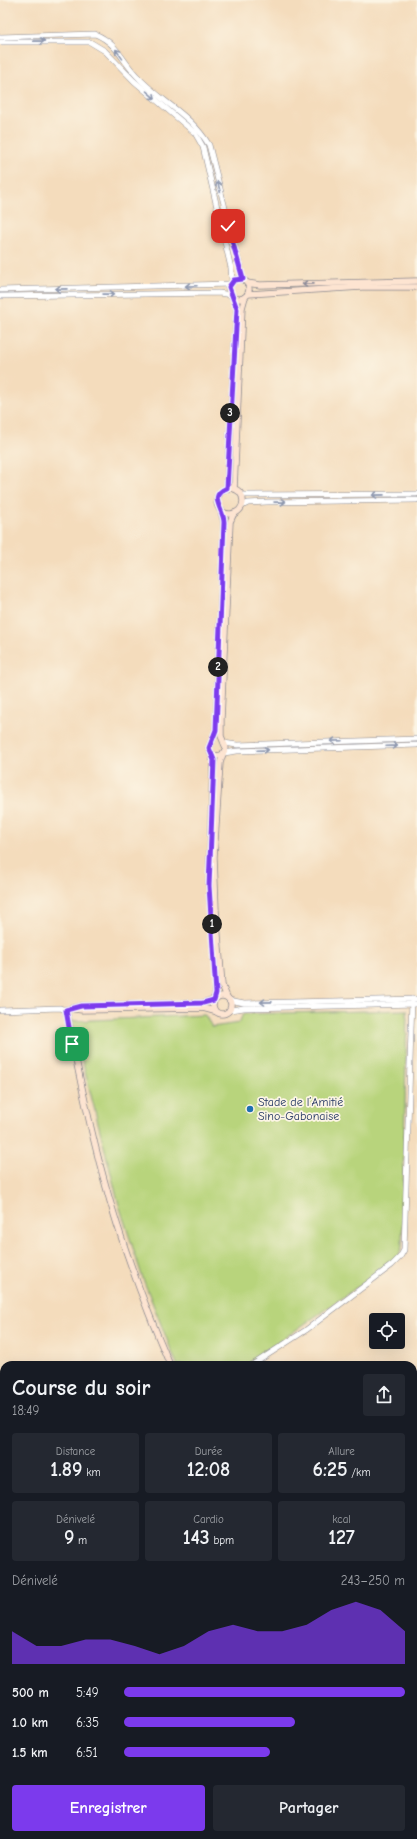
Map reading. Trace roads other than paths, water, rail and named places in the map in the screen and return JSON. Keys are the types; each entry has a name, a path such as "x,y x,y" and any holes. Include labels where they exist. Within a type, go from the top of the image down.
{"main road":[{"path":"227,488 237,309 229,290 231,283 237,279 260,285 417,281"},
{"path":"234,489 242,308 249,288 245,281"},
{"path":"232,296 239,299 246,296 362,287 417,286"},
{"path":"69,1009 203,1008 222,1015 230,1010 231,1005 222,985 214,885 217,797 220,763 226,748 223,742 221,719 230,522 234,513 242,506 242,495 234,489 227,488 220,492 217,499 218,506 224,519 224,538 216,730 209,748 214,760 209,886 216,985 215,999 212,1006 214,1011"},
{"path":"221,511 228,514 234,513"},
{"path":"212,741 217,740 223,742"},
{"path":"212,755 219,756 223,754"},
{"path":"69,1009 81,1006 203,1003 222,996 228,999"},
{"path":"69,1009 79,1079 103,1177 142,1294 168,1361"}],"street":[{"path":"0,37 96,34 107,39 136,76 191,122 200,131 208,145 245,281"},
{"path":"0,42 90,42 105,51 134,80 195,133 203,147 205,154 232,268 231,283 0,290"},
{"path":"0,296 204,293 219,293 232,296"},
{"path":"242,495 417,494"},
{"path":"242,506 248,503 267,502 417,500"},
{"path":"223,742 237,745 417,739"},
{"path":"223,754 237,751 417,745"},
{"path":"228,999 244,1002 415,1001"},
{"path":"230,1010 415,1001"},
{"path":"258,1361 306,1330 392,1265 400,1257 404,1250 415,1001"},
{"path":"0,1010 69,1009"}],"place":[{"name":"Stade de l’Amitié Sino-Gabonaise","path":"250,1109"}]}
